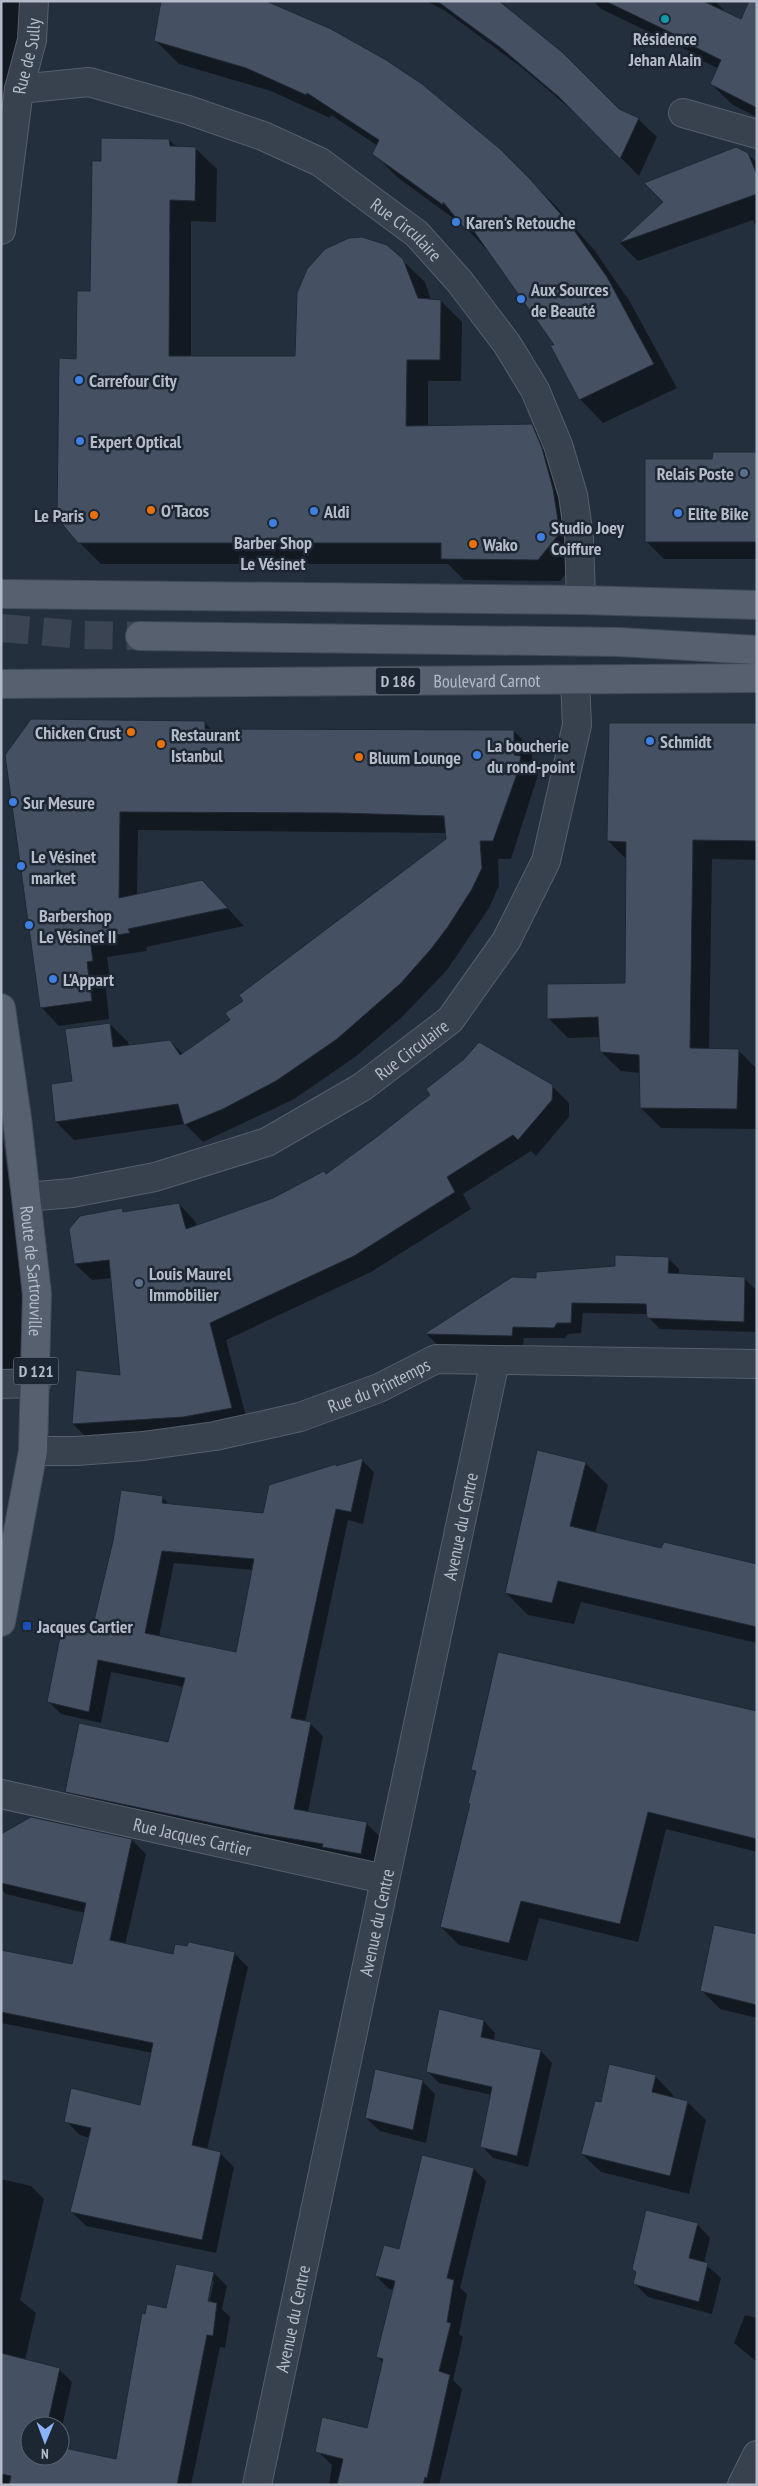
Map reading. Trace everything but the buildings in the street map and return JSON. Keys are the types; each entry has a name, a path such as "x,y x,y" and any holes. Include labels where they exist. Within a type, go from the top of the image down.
{"main road":[{"path":"1,594 581,600 757,605"},
{"path":"619,642 715,632 757,632"},
{"path":"140,636 619,642 757,650"},
{"name":"Boulevard Carnot","path":"1,684 575,681 757,678"},
{"name":"Route de Sartrouville","path":"1,1008 27,1197 37,1294 33,1451 1,1622"}],"street":[{"name":"Rue de Sully","path":"1,230 19,89 32,40 34,1"},
{"name":"Rue Circulaire","path":"19,89 89,82 188,110 263,136 320,162 417,234 460,282 507,344 535,390 558,445 573,495 579,537 581,600"},
{"path":"683,113 757,134"},
{"name":"Rue Circulaire","path":"27,1197 72,1192 155,1177 267,1142 362,1087 450,1020 506,941 546,861 577,725 575,681"},
{"name":"Rue du Printemps","path":"33,1451 77,1451 143,1446 215,1436 300,1417 379,1388 436,1359 757,1364"},
{"name":"Avenue du Centre","path":"257,2485 494,1361"},
{"path":"1,1384 36,1383"},
{"name":"Rue Jacques Cartier","path":"1,1794 384,1879"},
{"path":"742,2485 757,2455"}],"tunnel":[{"path":"1,628 83,635 140,636"}],"place":[{"name":"Résidence Jehan Alain","path":"665,19"},
{"name":"Karen's Retouche","path":"456,222"},
{"name":"Aux Sources de Beauté","path":"521,299"},
{"name":"Carrefour City","path":"79,380"},
{"name":"Expert Optical","path":"80,441"},
{"name":"Relais Poste","path":"744,473"},
{"name":"O'Tacos","path":"151,510"},
{"name":"Aldi","path":"314,511"},
{"name":"Elite Bike","path":"678,513"},
{"name":"Le Paris","path":"94,515"},
{"name":"Barber Shop Le Vésinet","path":"273,523"},
{"name":"Studio Joey Coiffure","path":"541,537"},
{"name":"Wako","path":"473,544"},
{"name":"Chicken Crust","path":"131,732"},
{"name":"Schmidt","path":"650,741"},
{"name":"Restaurant Istanbul","path":"161,744"},
{"name":"La boucherie du rond-point","path":"477,755"},
{"name":"Bluum Lounge","path":"359,757"},
{"name":"Sur Mesure","path":"13,802"},
{"name":"Le Vésinet market","path":"21,866"},
{"name":"Barbershop Le Vésinet II","path":"29,925"},
{"name":"L'Appart","path":"53,979"},
{"name":"Louis Maurel Immobilier","path":"139,1283"},
{"name":"Jacques Cartier","path":"27,1626"}]}
